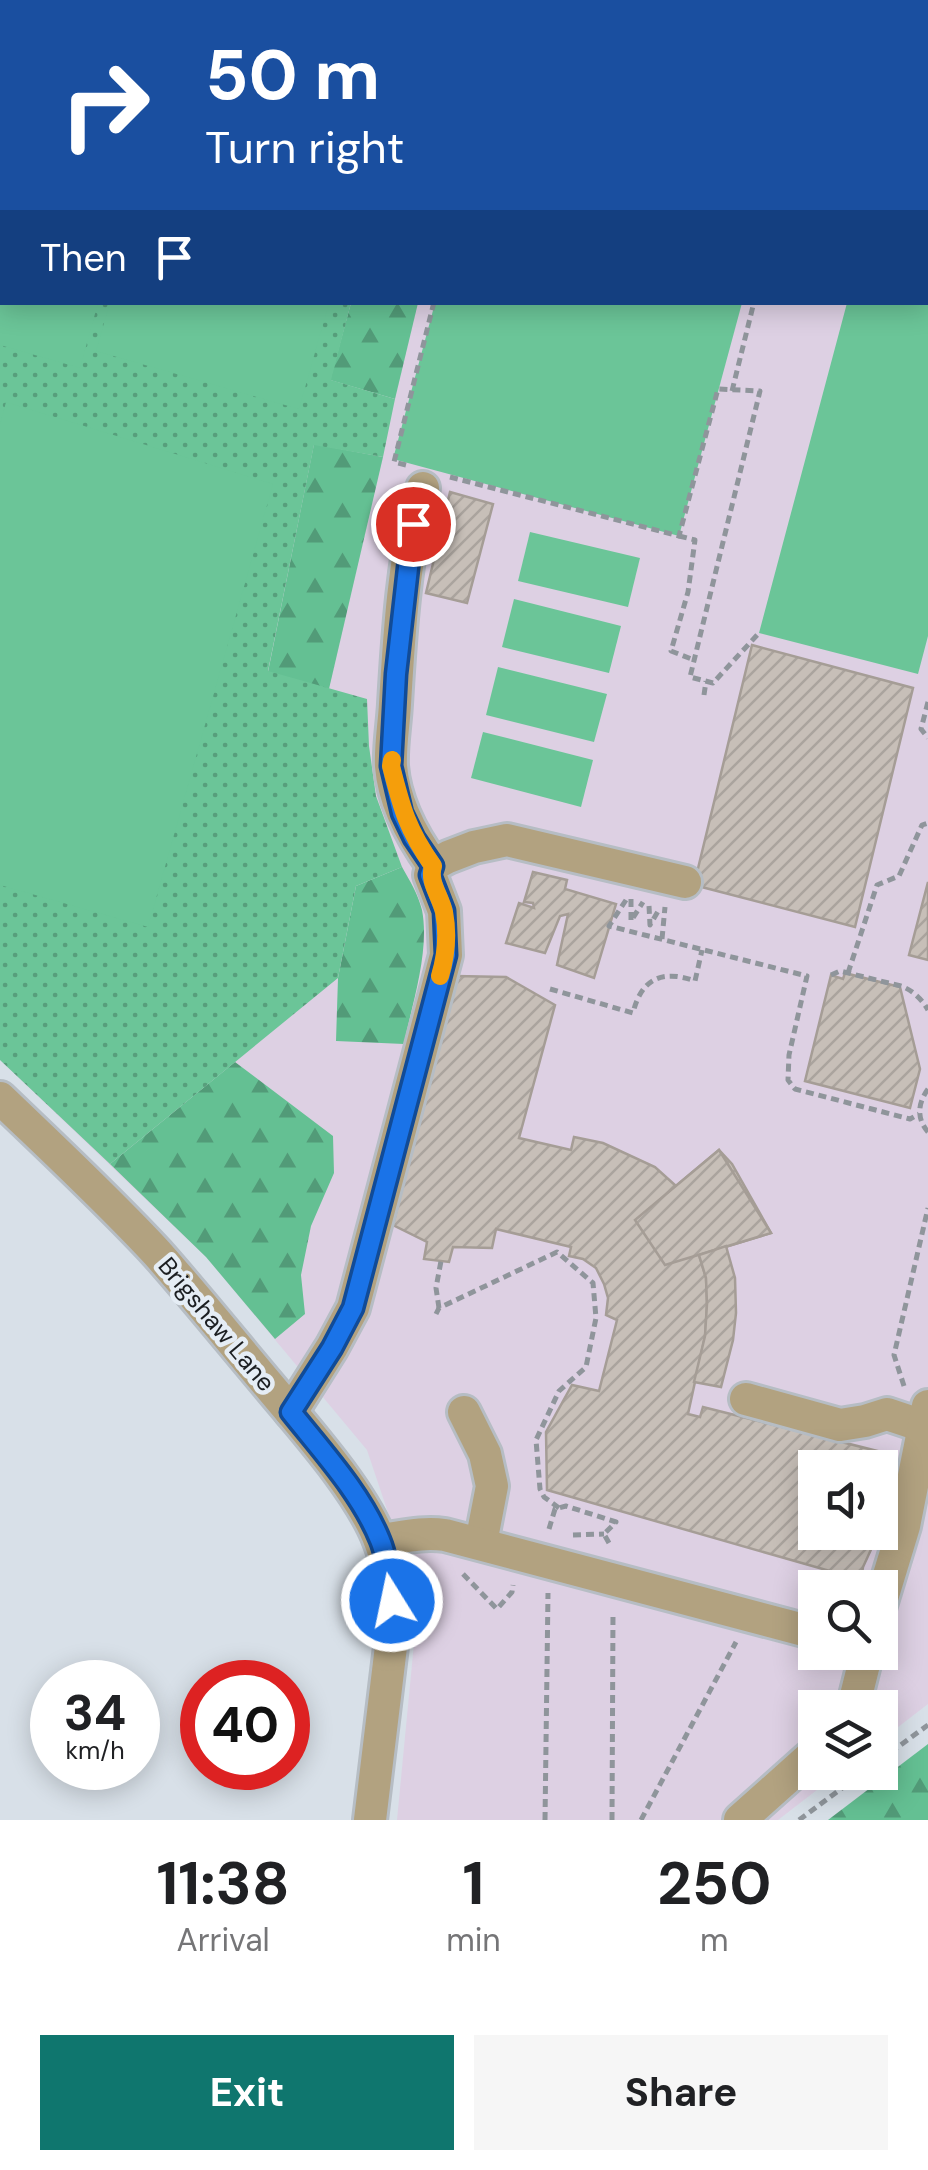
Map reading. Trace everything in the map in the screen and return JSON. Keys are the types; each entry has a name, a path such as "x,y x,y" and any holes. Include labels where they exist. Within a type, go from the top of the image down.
{"street":[{"path":"427,477 413,524 396,674 391,766 402,813 433,866"},
{"path":"291,1412 353,1308 446,955 444,911 430,875 433,866 448,856 507,840 685,882"},
{"name":"Brigshaw Lane","path":"0,1098 156,1252 291,1412 362,1506 380,1540 386,1558 393,1630 370,1820"},
{"path":"746,1399 840,1425 887,1414 926,1416 904,1526 891,1570"},
{"path":"464,1412 485,1454 492,1486 481,1543"},
{"path":"380,1540 422,1532 481,1543 798,1628"},
{"path":"740,1820 798,1768"}],"path":[{"path":"433,305 394,462 427,477 695,540 688,592 671,651 694,660"},
{"path":"732,391 753,305"},
{"path":"679,536 718,389 760,391 690,677 713,683 760,633"},
{"path":"704,694 706,681"},
{"path":"928,702 921,730 928,738"},
{"path":"848,973 877,884 899,876 922,825 928,823"},
{"path":"662,940 665,900 650,925 648,894 631,921 631,892 608,926 662,940 807,976 789,1055 788,1080 796,1089 910,1119 919,1114"},
{"path":"550,988 634,1013 643,988 656,978 680,976 694,981 702,950"},
{"path":"831,976 840,971 908,988 928,1010"},
{"path":"928,1089 920,1102 919,1114 928,1132"},
{"path":"441,1261 437,1310 557,1252 593,1283 596,1318 586,1366 560,1391 536,1440 540,1489 559,1508"},
{"path":"555,1537 548,1533 554,1509 566,1506 616,1522 604,1534 573,1535"},
{"path":"604,1534 609,1543"},
{"path":"545,1820 548,1576"},
{"path":"612,1820 613,1608"},
{"path":"641,1820 737,1640"},
{"path":"898,1747 928,1725"},
{"path":"799,1820 840,1790"}],"shaded area":[{"path":"0,305 928,305 928,1704 898,1727 898,1690 798,1690 798,1790 817,1790 778,1820 397,1820 418,1602 367,1450 206,1257 0,1060"}],"green space":[{"path":"0,305 350,305 331,380 395,399 383,457 314,445 268,671 367,699 376,796 402,867 356,886 338,978 110,1164 0,1060"},
{"path":"0,305 97,305 80,368 0,345"},
{"path":"109,305 328,305 299,409 96,351"},
{"path":"350,305 418,305 395,399 330,380"},
{"path":"434,305 741,305 679,536 393,459"},
{"path":"846,305 928,305 928,636 918,674 759,633"},
{"path":"6,402 273,484 148,927 0,885 0,425"},
{"path":"314,444 383,457 329,689 268,672"},
{"path":"530,532 640,558 628,607 518,581"},
{"path":"514,599 621,626 609,673 502,647"},
{"path":"498,667 607,694 594,742 486,715"},
{"path":"483,732 593,760 581,807 471,778"},
{"path":"402,867 418,898 424,926 419,977 404,1044 336,1041 338,978 356,886"},
{"path":"235,1062 333,1136 334,1173 311,1226 301,1275 305,1314 275,1339 206,1257 110,1164"},
{"path":"928,1744 928,1820 828,1820 867,1790 898,1790 898,1767"}],"building":[{"path":"450,492 493,504 467,603 426,593"},
{"path":"752,645 913,688 855,927 694,885"},
{"path":"533,872 567,880 565,889 616,904 594,978 557,965 568,914 560,916 545,953 506,943 519,903 534,908 533,903 524,902"},
{"path":"928,882 928,960 909,955"},
{"path":"845,973 900,987 920,1069 910,1108 805,1081 831,975 843,979"},
{"path":"455,976 506,977 555,1005 519,1138 571,1150 574,1137 603,1143 655,1167 676,1186 719,1150 732,1164 771,1233 699,1255 706,1278 705,1336 688,1414 700,1417 703,1407 873,1450 798,1450 798,1550 871,1550 863,1570 826,1570 547,1490 546,1432 572,1385 599,1391 617,1320 606,1315 608,1298 596,1268 569,1256 571,1247 496,1229 492,1248 453,1247 449,1262 424,1259 427,1242 393,1225"},
{"path":"719,1150 771,1233 665,1265 635,1220"},
{"path":"726,1246 735,1278 736,1313 721,1387 694,1382 705,1336 707,1304 706,1278 699,1255"}],"slow traffic":[{"path":"392,760 402,813 433,866 430,875 444,911 446,955 440,976"}],"route":[{"path":"392,1601 386,1558 372,1524 339,1473 291,1412 353,1308 446,955 444,911 430,875 433,866 402,813 391,766 396,674 413,524"}]}
